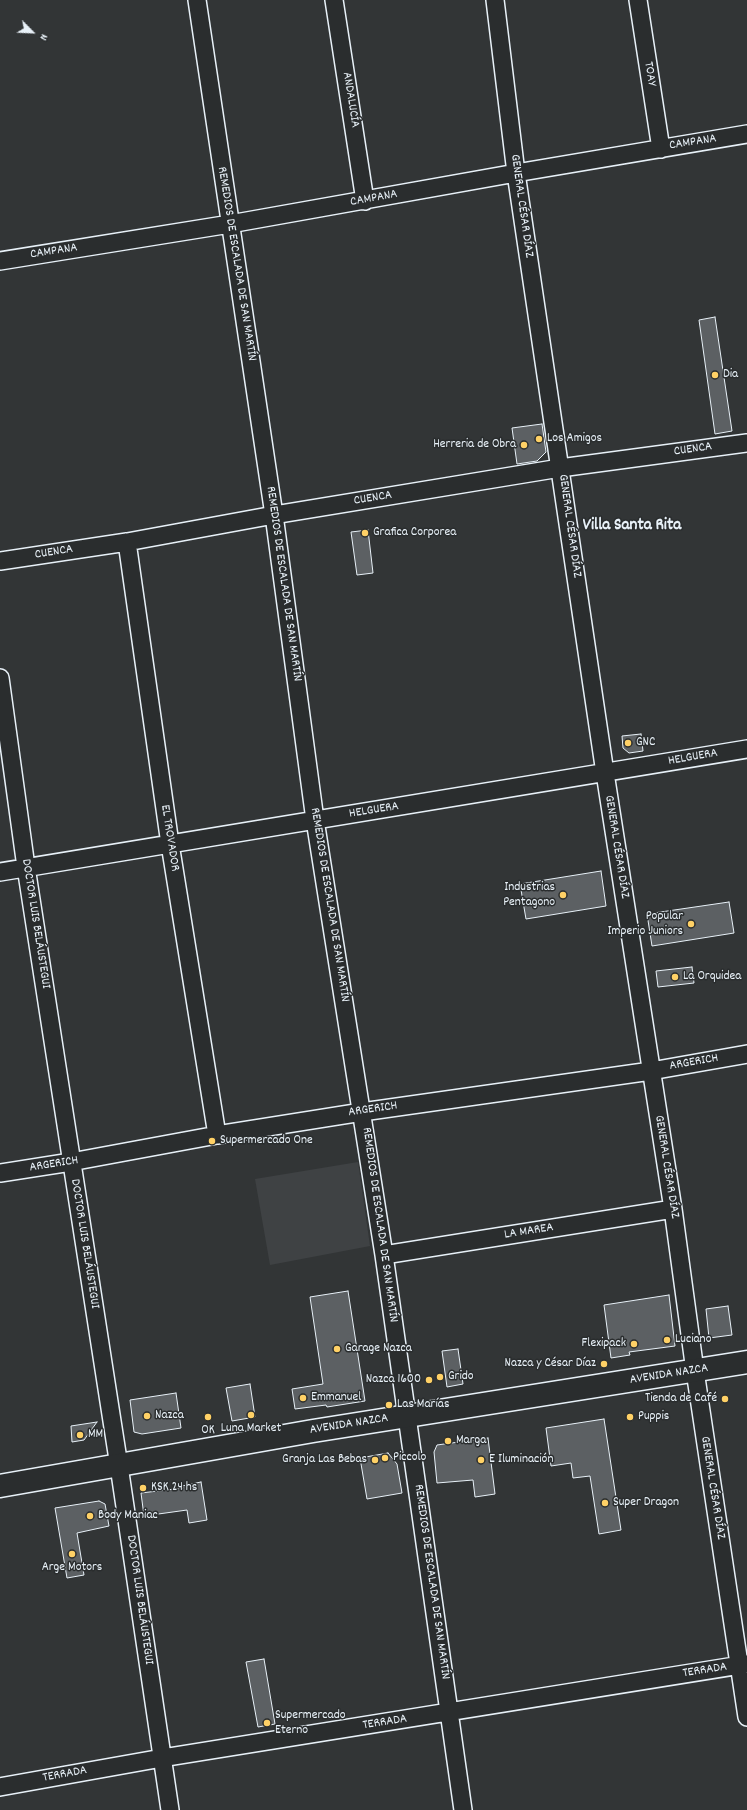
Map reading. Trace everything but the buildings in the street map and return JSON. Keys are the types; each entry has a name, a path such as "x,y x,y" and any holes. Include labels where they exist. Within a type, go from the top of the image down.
{"main road":[{"name":"AVENIDA NAZCA","path":"0,1486 312,1431 747,1362"}],"street":[{"name":"REMEDIOS DE ESCALADA DE SAN MARTÍN","path":"197,0 274,515 315,820 384,1255 463,1810"},
{"name":"ANDALUCÍA","path":"334,0 366,201"},
{"name":"GENERAL CÉSAR DÍAZ","path":"495,0 516,173 605,773 673,1209 695,1371 743,1665 747,1716"},
{"name":"TOAY","path":"638,0 660,149"},
{"name":"CAMPANA","path":"0,261 366,201 516,173 747,134"},
{"name":"CUENCA","path":"0,561 127,542 274,515 560,468 747,443"},
{"name":"EL TROVADOR","path":"127,542 170,844 217,1135"},
{"name":"DOCTOR LUIS BELÁUSTEGUI","path":"0,678 26,867 119,1466 170,1810"},
{"name":"HELGUERA","path":"0,872 747,749"},
{"name":"ARGERICH","path":"0,1173 71,1162 217,1135 362,1112 651,1071 747,1054"},
{"name":"LA MAREA","path":"384,1255 673,1209"},
{"name":"TERRADA","path":"0,1787 162,1758 743,1665"}],"shaded area":[{"path":"358,1162 370,1246 270,1265 255,1179"}],"place":[{"name":"Dia","path":"715,375"},
{"name":"Los Amigos","path":"539,439"},
{"name":"Herreria de Obra","path":"524,445"},
{"name":"Grafica Corporea","path":"365,533"},
{"name":"GNC","path":"628,743"},
{"name":"Industrias Pentagono","path":"563,895"},
{"name":"Popular Imperio Juniors","path":"691,924"},
{"name":"La Orquidea","path":"675,977"},
{"name":"Supermercado One","path":"212,1141"},
{"name":"Luciano","path":"667,1340"},
{"name":"Flexipack","path":"634,1344"},
{"name":"Garage Nazca","path":"337,1349"},
{"name":"Nazca y César Díaz","path":"604,1364"},
{"name":"Grido","path":"440,1377"},
{"name":"Nazca 1600","path":"429,1380"},
{"name":"Emmanuel","path":"303,1398"},
{"name":"Tienda de Café","path":"725,1399"},
{"name":"Las Marías","path":"389,1405"},
{"name":"Luna Market","path":"251,1415"},
{"name":"Nazca","path":"147,1416"},
{"name":"OK","path":"208,1417"},
{"name":"Puppis","path":"630,1417"},
{"name":"MM","path":"80,1435"},
{"name":"Marga","path":"448,1441"},
{"name":"Piccolo","path":"385,1458"},
{"name":"Granja Las Bebas","path":"375,1460"},
{"name":"E Iluminación","path":"481,1460"},
{"name":"KSK 24 hs","path":"143,1488"},
{"name":"Super Dragon","path":"605,1503"},
{"name":"Body Maniac","path":"90,1516"},
{"name":"Arge Motors","path":"72,1554"},
{"name":"Supermercado Eterno","path":"267,1723"}],"district":[{"name":"Villa Santa Rita","path":"632,527"}]}
